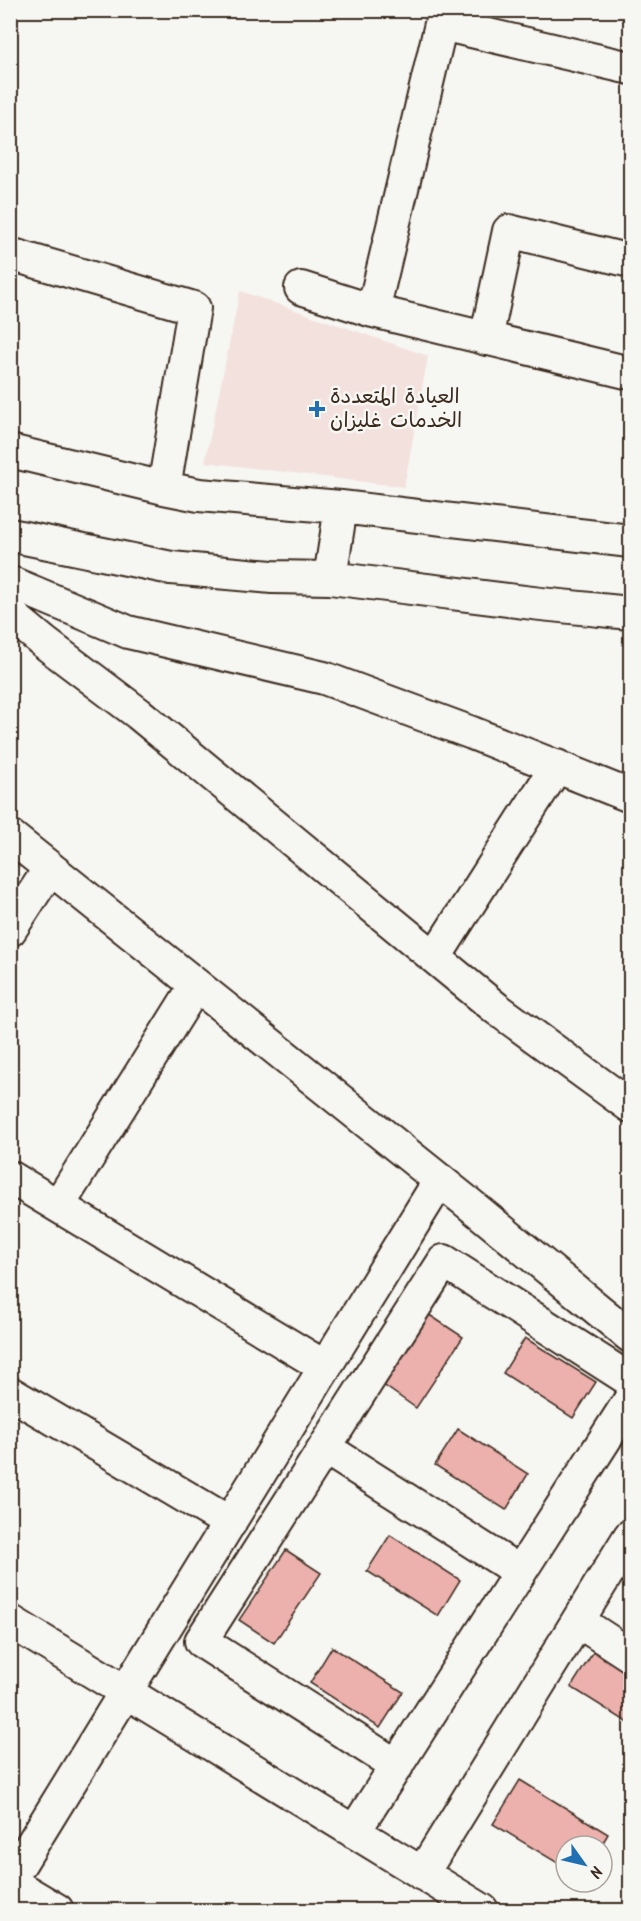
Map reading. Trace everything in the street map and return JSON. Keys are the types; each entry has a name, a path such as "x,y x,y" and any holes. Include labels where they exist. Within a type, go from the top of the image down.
{"street":[{"path":"373,311 441,24 630,68"},
{"path":"486,339 509,231 630,261"},
{"path":"10,254 194,309 164,488"},
{"path":"301,288 373,311 630,373"},
{"path":"10,451 199,495 341,507 630,541"},
{"path":"330,578 341,507"},
{"path":"630,613 330,578 272,577 171,568 15,536 12,599 45,643 139,714 497,1009 630,1106"},
{"path":"12,599 128,632 324,678 472,733 630,796"},
{"path":"435,957 557,766"},
{"path":"10,836 440,1180 630,1336"},
{"path":"10,930 50,868"},
{"path":"58,1206 195,985"},
{"path":"10,1178 325,1367"},
{"path":"57,1911 10,1881 440,1180"},
{"path":"397,1766 201,1641 444,1261 630,1380"},
{"path":"10,1393 230,1523"},
{"path":"354,1832 630,1400"},
{"path":"325,1448 520,1572"},
{"path":"422,1874 630,1536"},
{"path":"10,1621 482,1911"},
{"path":"578,1621 630,1655"}],"shaded area":[{"name":"العيادة المتعددة الخدمات غليزان","path":"240,291 428,356 404,487 205,462"}],"building":[{"path":"428,1314 463,1337 416,1408 382,1384"},
{"path":"525,1338 596,1382 573,1418 503,1373"},
{"path":"458,1429 528,1474 506,1510 435,1465"},
{"path":"390,1535 460,1580 438,1616 367,1571"},
{"path":"286,1550 321,1573 274,1643 239,1620"},
{"path":"332,1647 403,1692 380,1728 310,1683"},
{"path":"594,1651 630,1674 630,1724 571,1687"},
{"path":"520,1780 608,1834 554,1834 554,1861 493,1824"}],"place":[{"name":"العيادة المتعددة الخدمات غليزان","path":"317,409"}]}
